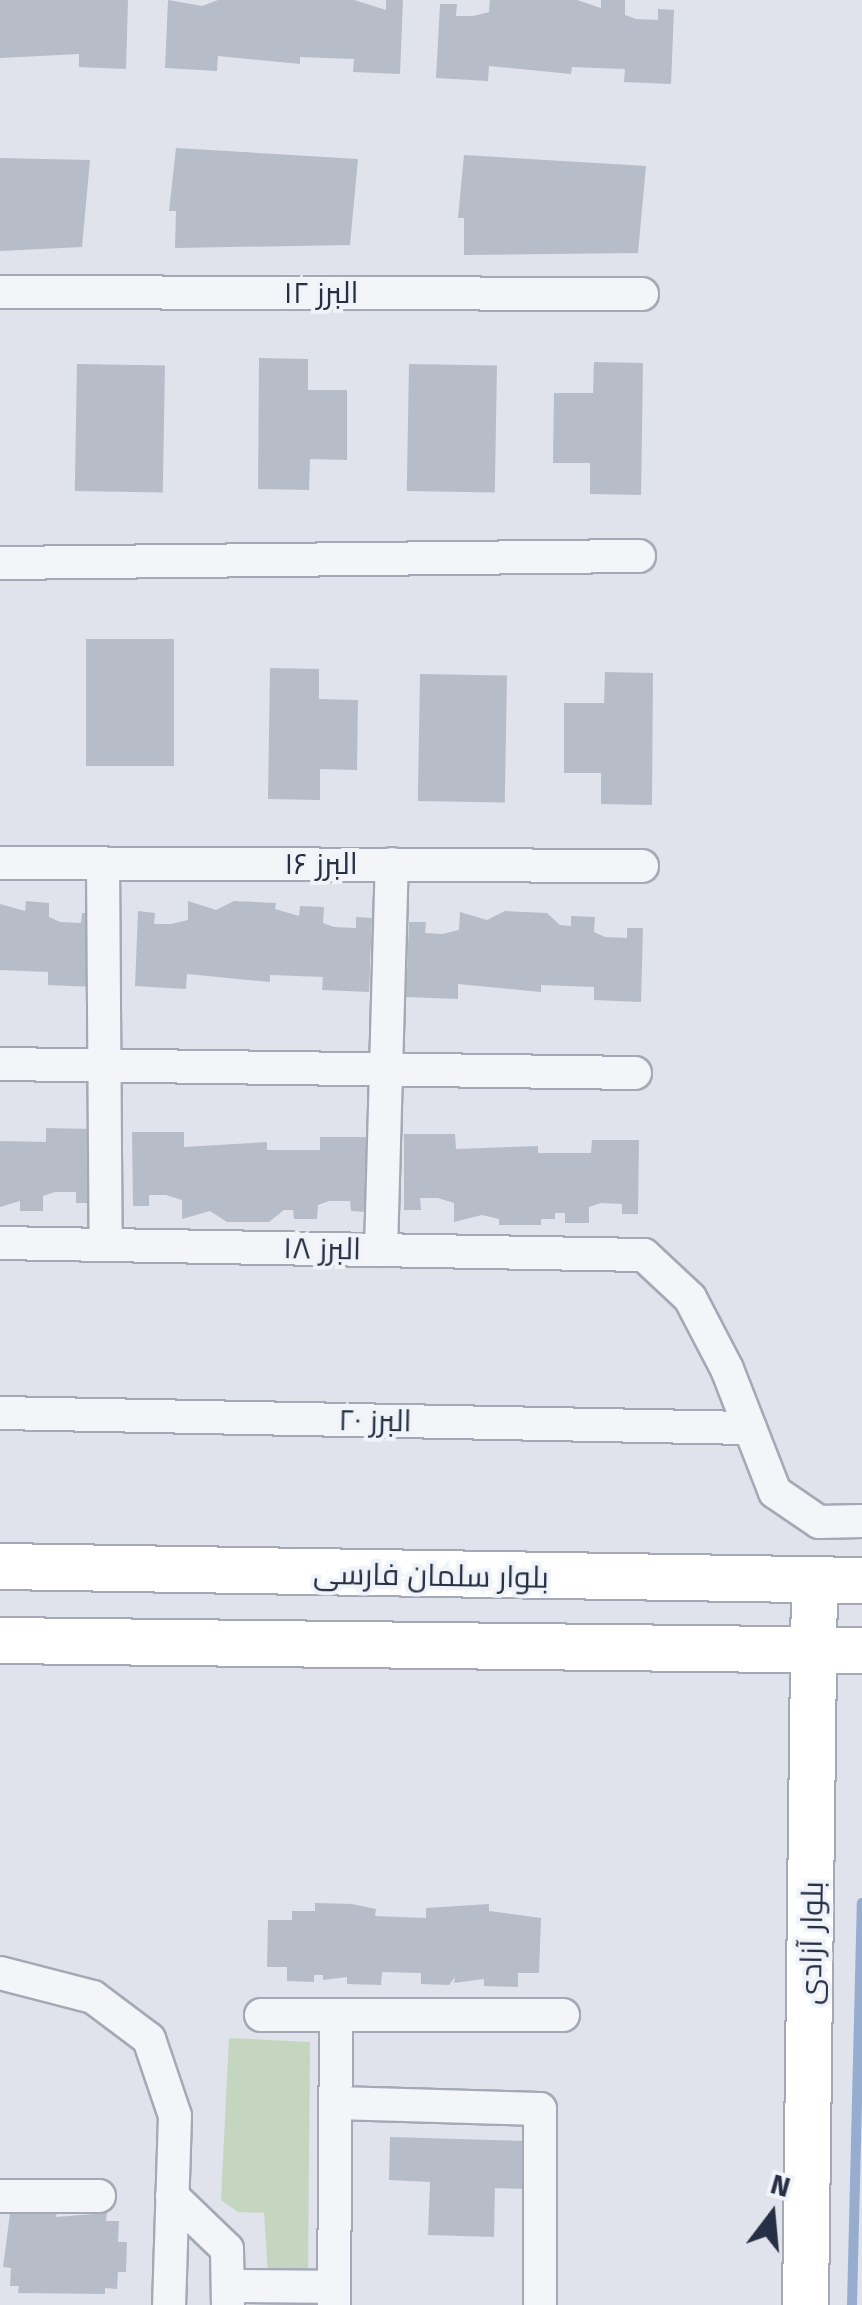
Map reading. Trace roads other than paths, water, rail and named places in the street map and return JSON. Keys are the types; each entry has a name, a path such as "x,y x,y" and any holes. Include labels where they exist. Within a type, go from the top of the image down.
{"main road":[{"name":"بلوار سلمان فارسی","path":"0,1566 635,1580 862,1580"},
{"path":"635,1580 637,1650"},
{"name":"بلوار آزادی","path":"806,2305 814,1582"},
{"path":"0,1640 862,1650"}],"street":[{"name":"البرز ۱۲","path":"0,292 642,294"},
{"path":"0,563 639,556"},
{"name":"البرز ۱۶","path":"0,862 642,866"},
{"path":"103,863 106,1245"},
{"path":"382,1250 392,864"},
{"path":"0,1064 635,1073"},
{"name":"البرز ۱۸","path":"0,1243 644,1255 690,1298 750,1428"},
{"name":"البرز ۲۰","path":"0,1413 750,1428"},
{"path":"750,1428 774,1492 820,1522 862,1521"},
{"path":"0,1973 92,1997 149,2040 175,2116 169,2305"},
{"path":"261,2015 563,2016"},
{"path":"172,2196 227,2248 228,2295 334,2296 336,2015"},
{"path":"336,2103 540,2109 540,2305"},
{"path":"0,2196 99,2196"}],"waterway":[{"path":"852,2305 862,1903"}]}
